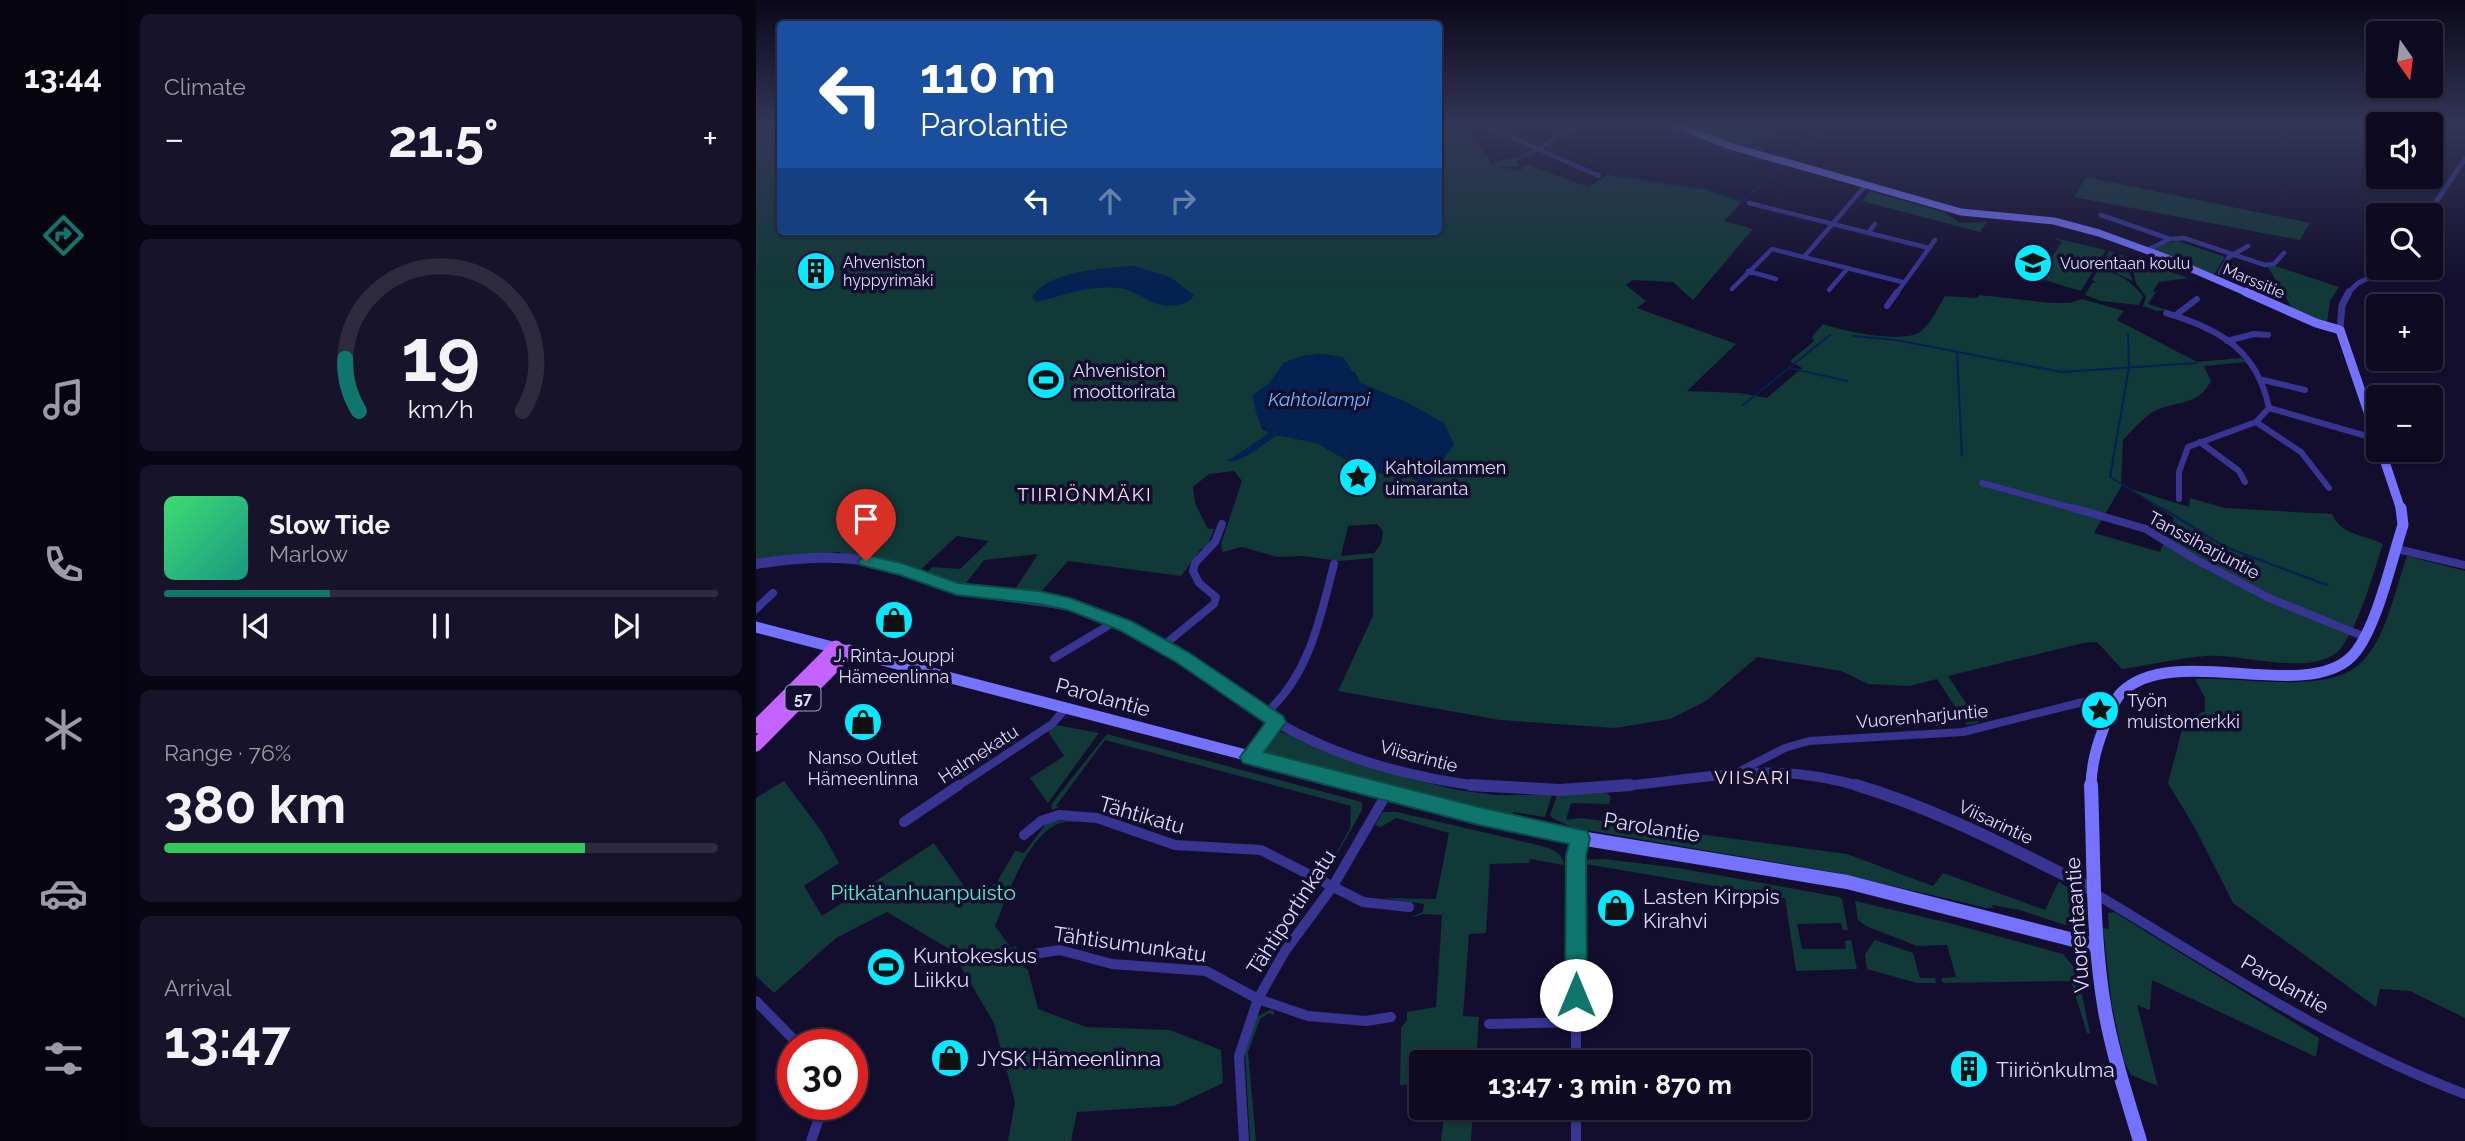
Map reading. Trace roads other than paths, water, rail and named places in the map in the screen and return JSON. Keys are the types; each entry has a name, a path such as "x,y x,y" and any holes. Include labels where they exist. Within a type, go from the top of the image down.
{"main road":[{"name":"Marssitie","path":"1839,177 1976,215 2066,224 2147,250 2316,323 2340,330"},
{"path":"2340,330 2366,405"},
{"path":"2113,706 2122,692 2135,682 2166,674 2217,670 2285,675 2333,669 2352,657 2365,636 2403,525 2403,515 2385,462"},
{"name":"Parolantie","path":"756,627 1387,793 1580,838 1847,881 2097,946"},
{"name":"57","path":"756,727 842,649"},
{"name":"57","path":"756,745 842,649"},
{"name":"Vuorentaantie","path":"2113,706 2097,747 2091,778 2097,946 2113,1048 2140,1141"}],"street":[{"path":"2435,203 2453,177"},
{"path":"1804,257 1866,185"},
{"path":"1749,203 1929,248"},
{"path":"2101,215 2169,239"},
{"path":"1868,233 1875,224"},
{"path":"2184,238 2189,231"},
{"path":"2147,250 2169,239 2184,238 2265,265 2274,264 2284,253"},
{"path":"1887,306 1935,240"},
{"path":"2220,274 2232,256 2248,246"},
{"path":"1732,289 1772,249 1902,282"},
{"path":"1829,290 1848,268"},
{"path":"1748,271 1776,279"},
{"path":"2340,330 2339,315 2345,295 2366,279"},
{"path":"2176,315 2197,299"},
{"path":"2166,313 2176,315 2227,341 2254,363 2263,380 2269,408"},
{"path":"2227,341 2254,334 2268,335"},
{"path":"2263,380 2305,390"},
{"path":"2269,408 2366,439"},
{"path":"2179,499 2178,485 2185,451 2200,442 2256,422 2269,408"},
{"path":"2256,422 2301,452 2329,488"},
{"path":"2200,442 2239,471 2245,482"},
{"name":"Tanssiharjuntie","path":"1982,483 2146,529 2193,558 2269,598 2365,636"},
{"path":"1164,645 1214,604 1216,597 1199,583 1193,571 1195,563 1215,542 1223,524"},
{"path":"2397,549 2465,565"},
{"name":"Viisarintie","path":"756,564 826,558 876,562 957,589 1051,600 1085,608 1164,645 1277,722 1328,746 1389,767 1473,788 1571,790 1778,771 1885,794 1974,829 2094,892"},
{"path":"1265,714 1287,693 1298,673 1318,624 1334,564"},
{"path":"756,609 773,593"},
{"path":"1054,658 1116,621"},
{"name":"Vuorenharjuntie","path":"1736,773 1785,748 1809,741 1963,732 2083,702 2098,700 2113,706"},
{"name":"Halmekatu","path":"904,822 1052,724 1066,708"},
{"path":"1250,757 1277,722"},
{"name":"Tähtiportinkatu","path":"1244,1141 1239,1055 1258,999 1285,951 1333,886 1387,793"},
{"name":"Tähtikatu","path":"1024,835 1043,818 1054,814 1072,814 1118,823 1177,846 1249,847 1363,902 1409,907"},
{"path":"1576,1050 1576,856 1580,838"},
{"name":"Parolantie","path":"2094,892 2339,1039 2416,1076 2465,1094"},
{"name":"Tähtisumunkatu","path":"1033,954 1060,950 1112,964 1206,971 1258,999 1308,1016 1366,1021 1391,1017"},
{"path":"756,1001 784,1029"},
{"path":"1489,1024 1576,1022"},
{"path":"811,1141 818,1120"},
{"path":"1576,1120 1576,1141"}],"water":[{"path":"1135,266 1170,277 1194,295 1186,303 1168,306 1126,290 1109,287 1078,291 1038,302 1032,298 1039,289 1063,276 1094,269"},
{"name":"Kahtoilampi","path":"1324,354 1343,357 1360,383 1410,404 1444,423 1454,444 1434,474 1435,480 1421,486 1408,476 1402,479 1368,469 1360,462 1348,461 1317,443 1277,435 1247,456 1227,461 1270,433 1259,421 1253,395 1269,384 1284,363 1302,356"}],"waterway":[{"path":"1624,177 1705,189 1742,202 1770,177"},
{"path":"2128,334 2129,368"},
{"path":"1743,405 1830,335"},
{"path":"1853,336 1896,340 2061,372 2129,368"},
{"path":"1957,352 1962,456"},
{"path":"2129,368 2197,363"},
{"path":"1789,368 1847,381"},
{"path":"2129,368 2110,477 2164,510"},
{"path":"2162,508 2225,547 2327,585"}],"place":[{"name":"Vuorentaan koulu","path":"2033,263"},
{"name":"Ahveniston hyppyrimäki","path":"816,271"},
{"name":"Ahveniston moottorirata","path":"1046,380"},
{"name":"Kahtoilammen uimaranta","path":"1358,477"},
{"name":"J. Rinta-Jouppi Hämeenlinna","path":"894,620"},
{"name":"Työn muistomerkki","path":"2100,710"},
{"name":"Nanso Outlet Hämeenlinna","path":"863,722"},
{"name":"Lasten Kirppis Kirahvi","path":"1616,908"},
{"name":"Kuntokeskus Liikku","path":"886,967"},
{"name":"JYSK Hämeenlinna","path":"950,1058"},
{"name":"Tiiriönkulma","path":"1969,1069"}],"district":[{"name":"TIIRIÖNMÄKI","path":"1085,494"},
{"name":"VIISARI","path":"1753,777"}],"park label":[{"name":"Pitkätanhuanpuisto","path":"923,892"}]}
